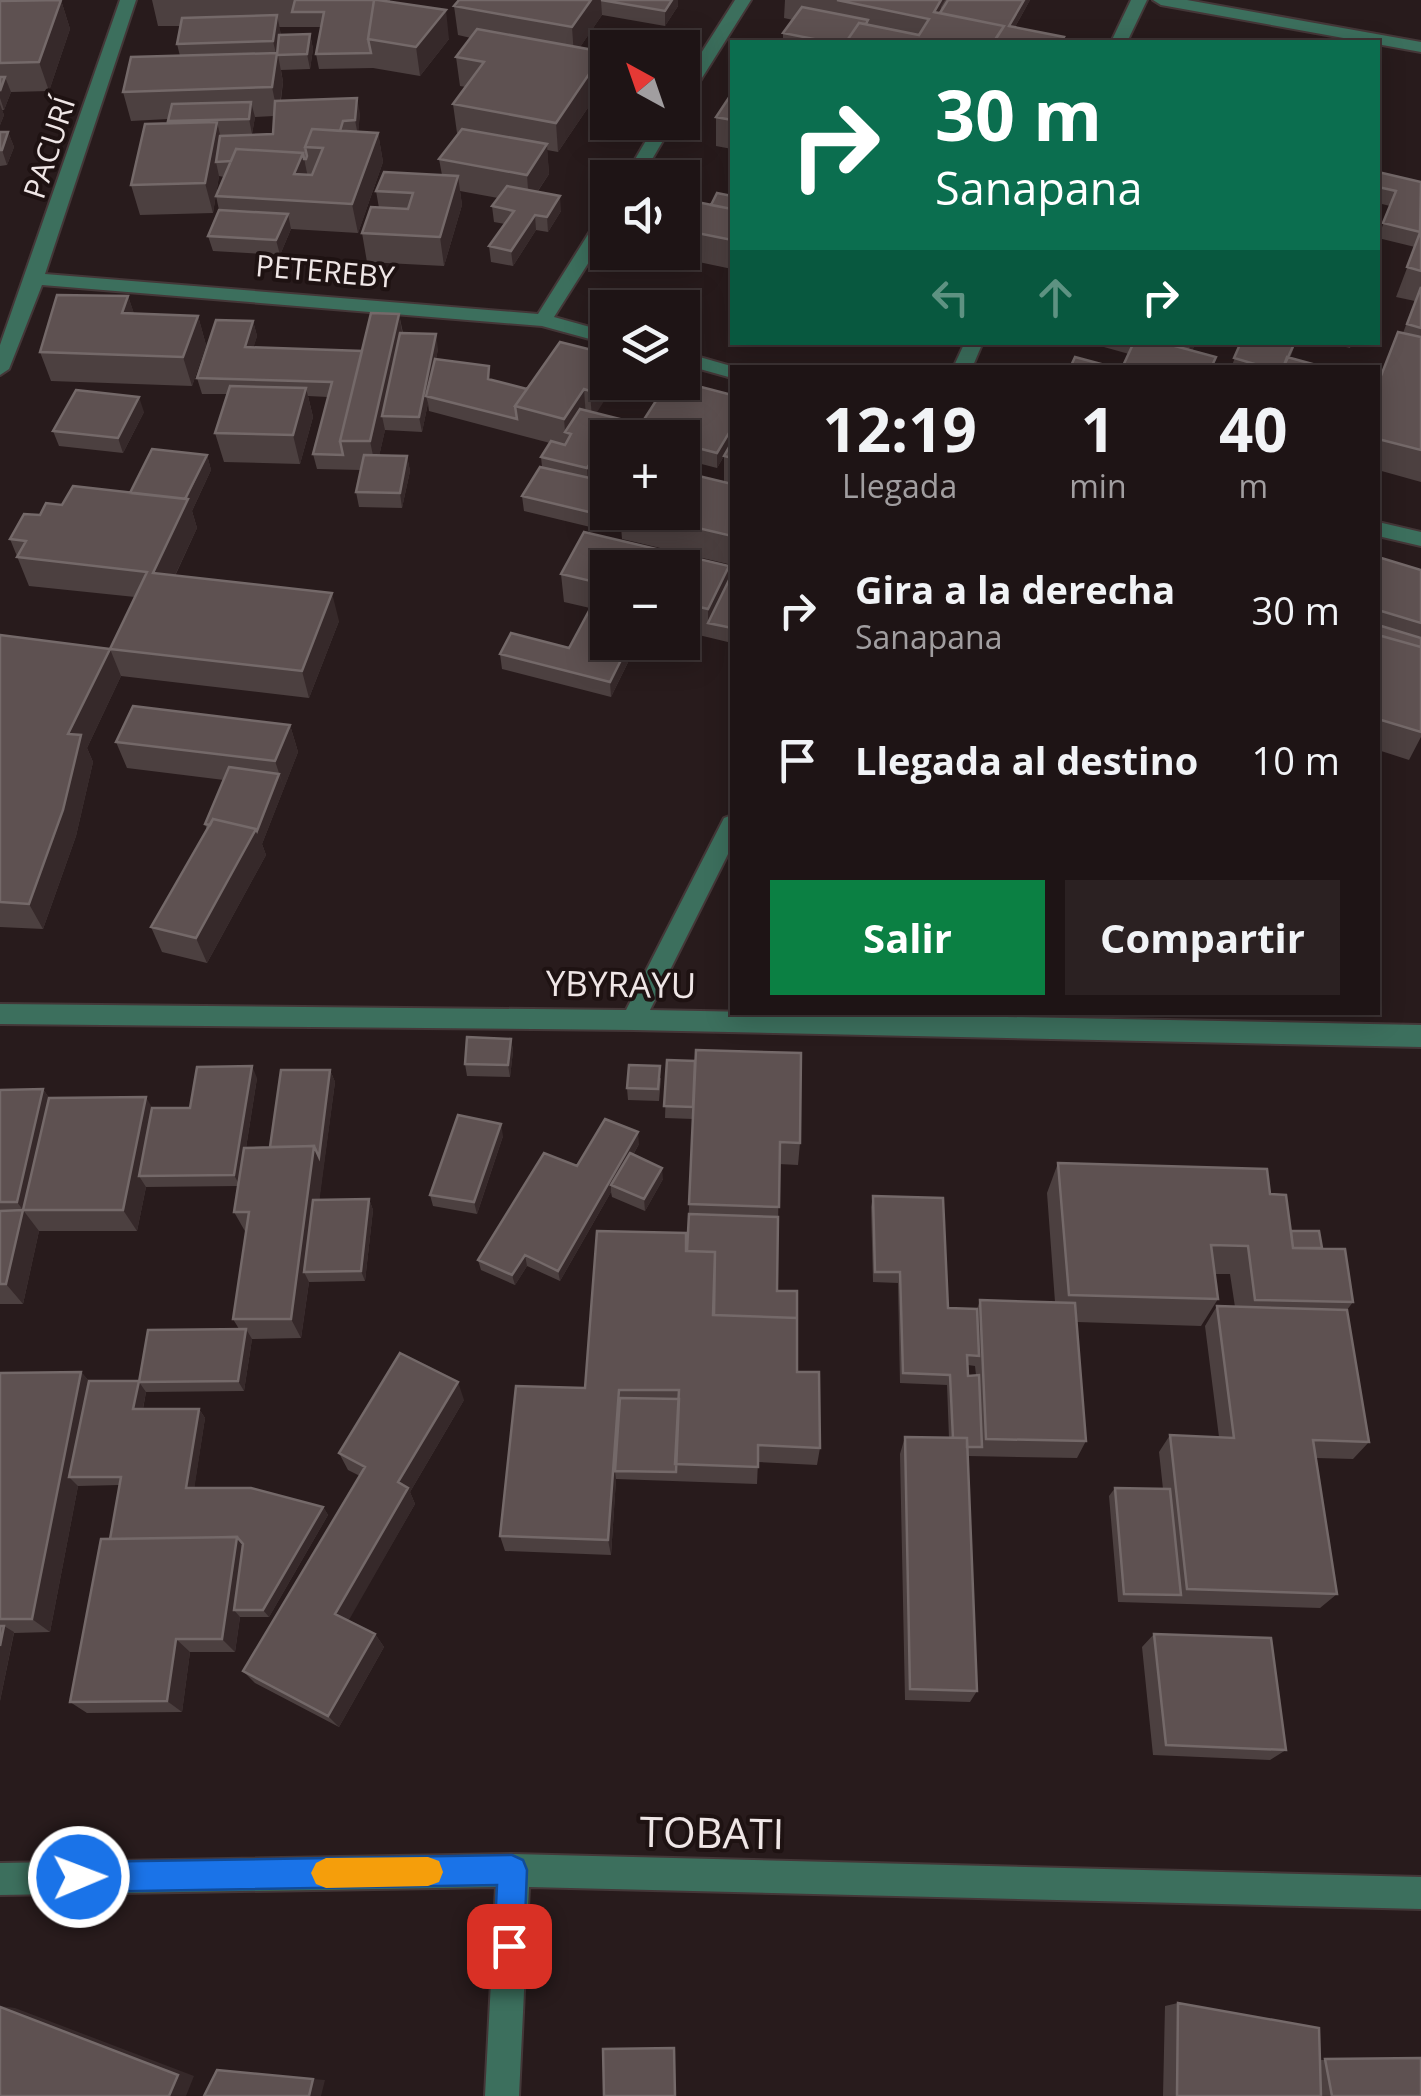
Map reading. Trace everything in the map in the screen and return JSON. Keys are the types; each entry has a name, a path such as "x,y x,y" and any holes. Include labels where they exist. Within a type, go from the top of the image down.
{"street":[{"name":"PACURÍ","path":"0,369 35,279 128,0"},
{"path":"700,68 743,0"},
{"path":"1119,40 1139,0"},
{"path":"1160,0 1421,46"},
{"path":"543,320 590,246"},
{"name":"PETEREBY","path":"35,279 543,320 590,333"},
{"path":"700,363 730,371"},
{"path":"1380,529 1421,539"},
{"path":"634,1020 730,828"},
{"name":"YBYRAYU","path":"0,1014 634,1020 1421,1036"},
{"path":"502,2096 512,1870"},
{"name":"TOBATI","path":"0,1879 512,1870 1421,1893"}],"building":[{"path":"61,0 39,62 0,63 0,1"},
{"path":"295,0 374,0 368,39 371,53 316,54 324,12 292,12"},
{"path":"374,0 446,10 416,47 368,39"},
{"path":"459,0 591,0 572,27 454,6"},
{"path":"601,0 672,0 665,11"},
{"path":"837,0 941,0 934,12 1004,26 995,40 847,40 859,23 919,35 929,19"},
{"path":"948,0 1024,0 1009,26 1064,37 1001,40 996,38 1004,26 940,13"},
{"path":"802,7 868,20 866,24 859,23 847,40 819,40 783,33"},
{"path":"277,15 273,41 177,44 182,18"},
{"path":"477,29 590,49 590,73 556,123 453,104 484,62 456,57"},
{"path":"310,34 307,54 277,55 279,35"},
{"path":"277,53 272,87 123,92 131,57"},
{"path":"730,96 730,120 716,117"},
{"path":"357,98 355,120 343,121 340,131 312,129 305,147 306,159 303,153 236,149 231,161 216,162 220,136 273,134 275,101"},
{"path":"251,102 249,119 168,121 172,104"},
{"path":"217,122 205,183 131,185 145,124"},
{"path":"312,129 378,133 352,204 216,196 236,149 303,153 294,174 312,175 323,148 305,147"},
{"path":"462,129 547,144 527,175 439,159"},
{"path":"0,132 8,132 2,150 0,150"},
{"path":"384,172 458,176 440,237 362,233 371,207 408,209 413,193 376,191"},
{"path":"1380,172 1421,182 1420,232 1383,223 1396,191 1380,187"},
{"path":"507,186 560,196 547,217 535,215 511,251 489,246 514,211 492,206"},
{"path":"717,193 730,196 730,209 711,205"},
{"path":"700,203 730,209 730,240 700,234"},
{"path":"219,210 288,214 276,240 208,236"},
{"path":"1421,230 1421,271 1407,267"},
{"path":"1421,287 1421,328 1407,324"},
{"path":"57,295 128,296 122,313 198,316 183,357 40,352"},
{"path":"371,313 399,314 370,441 340,441"},
{"path":"216,320 253,321 245,347 362,351 340,441 343,455 313,454 332,382 197,378"},
{"path":"1398,332 1421,337 1421,450 1380,440 1380,378"},
{"path":"400,333 436,334 419,417 382,416"},
{"path":"560,342 590,350 590,391 584,389 564,419 515,406"},
{"path":"1133,345 1171,345 1216,357 1212,365 1123,365"},
{"path":"1240,345 1294,345 1284,365 1258,365 1234,358"},
{"path":"1075,357 1105,365 1071,365"},
{"path":"1287,357 1316,365 1284,365"},
{"path":"435,359 489,366 488,379 527,389 515,406 517,419 426,396"},
{"path":"230,386 306,388 293,435 215,433"},
{"path":"700,387 730,394 730,431 717,453 700,449 700,420 644,420 656,400 700,400"},
{"path":"76,390 139,397 118,438 53,431"},
{"path":"580,409 620,419 590,420 587,468 541,457 551,441 565,445 571,434 565,432"},
{"path":"152,449 207,455 185,499 130,493"},
{"path":"364,455 407,456 400,493 356,492"},
{"path":"540,467 590,478 590,512 522,496"},
{"path":"700,476 730,484 730,536 700,529"},
{"path":"73,486 188,499 153,573 332,593 302,671 110,649 147,572 17,557 26,541 10,539 24,514 40,515 46,503 62,505"},
{"path":"584,532 661,550 590,550 590,581 561,574"},
{"path":"1380,558 1421,570 1421,623 1380,611"},
{"path":"700,559 729,566 708,609 700,607"},
{"path":"729,580 730,580 730,628 708,623"},
{"path":"590,609 590,660 621,660 610,682 500,654 511,633 569,648"},
{"path":"1380,626 1421,638 1421,647 1380,636"},
{"path":"0,635 110,649 68,734 81,735 63,810 29,904 0,902"},
{"path":"1380,636 1421,647 1421,732 1380,720"},
{"path":"133,706 290,725 275,761 116,742"},
{"path":"229,767 279,774 257,831 213,819 210,825 205,824"},
{"path":"213,819 256,829 196,938 151,927"},
{"path":"467,1037 511,1039 508,1065 465,1064"},
{"path":"696,1050 801,1053 800,1143 780,1142 779,1207 689,1204"},
{"path":"667,1060 695,1061 693,1107 664,1106"},
{"path":"629,1065 660,1066 658,1089 627,1088"},
{"path":"252,1066 234,1175 139,1176 152,1108 190,1108 197,1067"},
{"path":"281,1070 330,1070 319,1157 314,1146 270,1147"},
{"path":"43,1089 17,1202 0,1202 0,1090"},
{"path":"146,1097 123,1210 23,1210 49,1098"},
{"path":"458,1115 501,1124 474,1202 430,1195"},
{"path":"605,1119 638,1132 558,1271 525,1255 512,1275 478,1260 544,1153 577,1166"},
{"path":"314,1146 291,1319 233,1319 249,1212 234,1212 244,1148"},
{"path":"630,1153 662,1168 644,1199 611,1185"},
{"path":"1058,1163 1267,1169 1270,1194 1286,1195 1293,1248 1345,1249 1353,1302 1255,1300 1248,1246 1211,1245 1218,1299 1069,1295"},
{"path":"873,1196 943,1198 948,1308 977,1309 979,1356 967,1355 968,1376 979,1375 982,1447 967,1447 967,1438 953,1438 950,1375 903,1373 900,1272 875,1272"},
{"path":"369,1199 361,1271 304,1272 313,1200"},
{"path":"23,1210 6,1284 0,1284 0,1211"},
{"path":"689,1214 778,1217 777,1291 797,1291 797,1318 714,1315 715,1252 687,1251"},
{"path":"597,1231 686,1233 686,1251 715,1252 713,1315 797,1318 797,1372 819,1372 820,1448 758,1445 758,1467 675,1464 679,1390 619,1390 608,1540 500,1536 516,1386 585,1388"},
{"path":"1291,1231 1319,1231 1322,1248 1293,1248"},
{"path":"980,1300 1075,1303 1086,1441 986,1439"},
{"path":"1217,1306 1347,1310 1369,1442 1313,1440 1337,1594 1187,1589 1170,1435 1234,1438"},
{"path":"246,1329 238,1381 139,1382 148,1330"},
{"path":"400,1353 458,1382 398,1482 408,1488 335,1614 375,1634 328,1716 243,1671 365,1467 339,1453"},
{"path":"81,1372 32,1619 0,1619 0,1373"},
{"path":"89,1381 139,1381 133,1409 199,1409 186,1488 251,1488 323,1507 263,1610 234,1610 243,1544 237,1537 110,1539 121,1477 69,1477"},
{"path":"620,1398 679,1399 676,1472 615,1471"},
{"path":"905,1437 967,1438 977,1691 910,1689"},
{"path":"1115,1488 1170,1489 1181,1595 1124,1594"},
{"path":"237,1537 222,1639 176,1639 167,1701 70,1702 101,1539"},
{"path":"1154,1634 1271,1638 1286,1750 1166,1745"},
{"path":"1178,2003 1319,2028 1321,2096 1177,2096"},
{"path":"0,2007 178,2075 169,2096 0,2096"},
{"path":"674,2048 675,2096 604,2096 603,2049"},
{"path":"1421,2058 1421,2096 1332,2096 1325,2059"},
{"path":"217,2070 313,2079 309,2096 204,2096"}],"slow traffic":[{"path":"326,1873 428,1872"}],"route":[{"path":"79,1877 512,1870 509,1946"}]}
